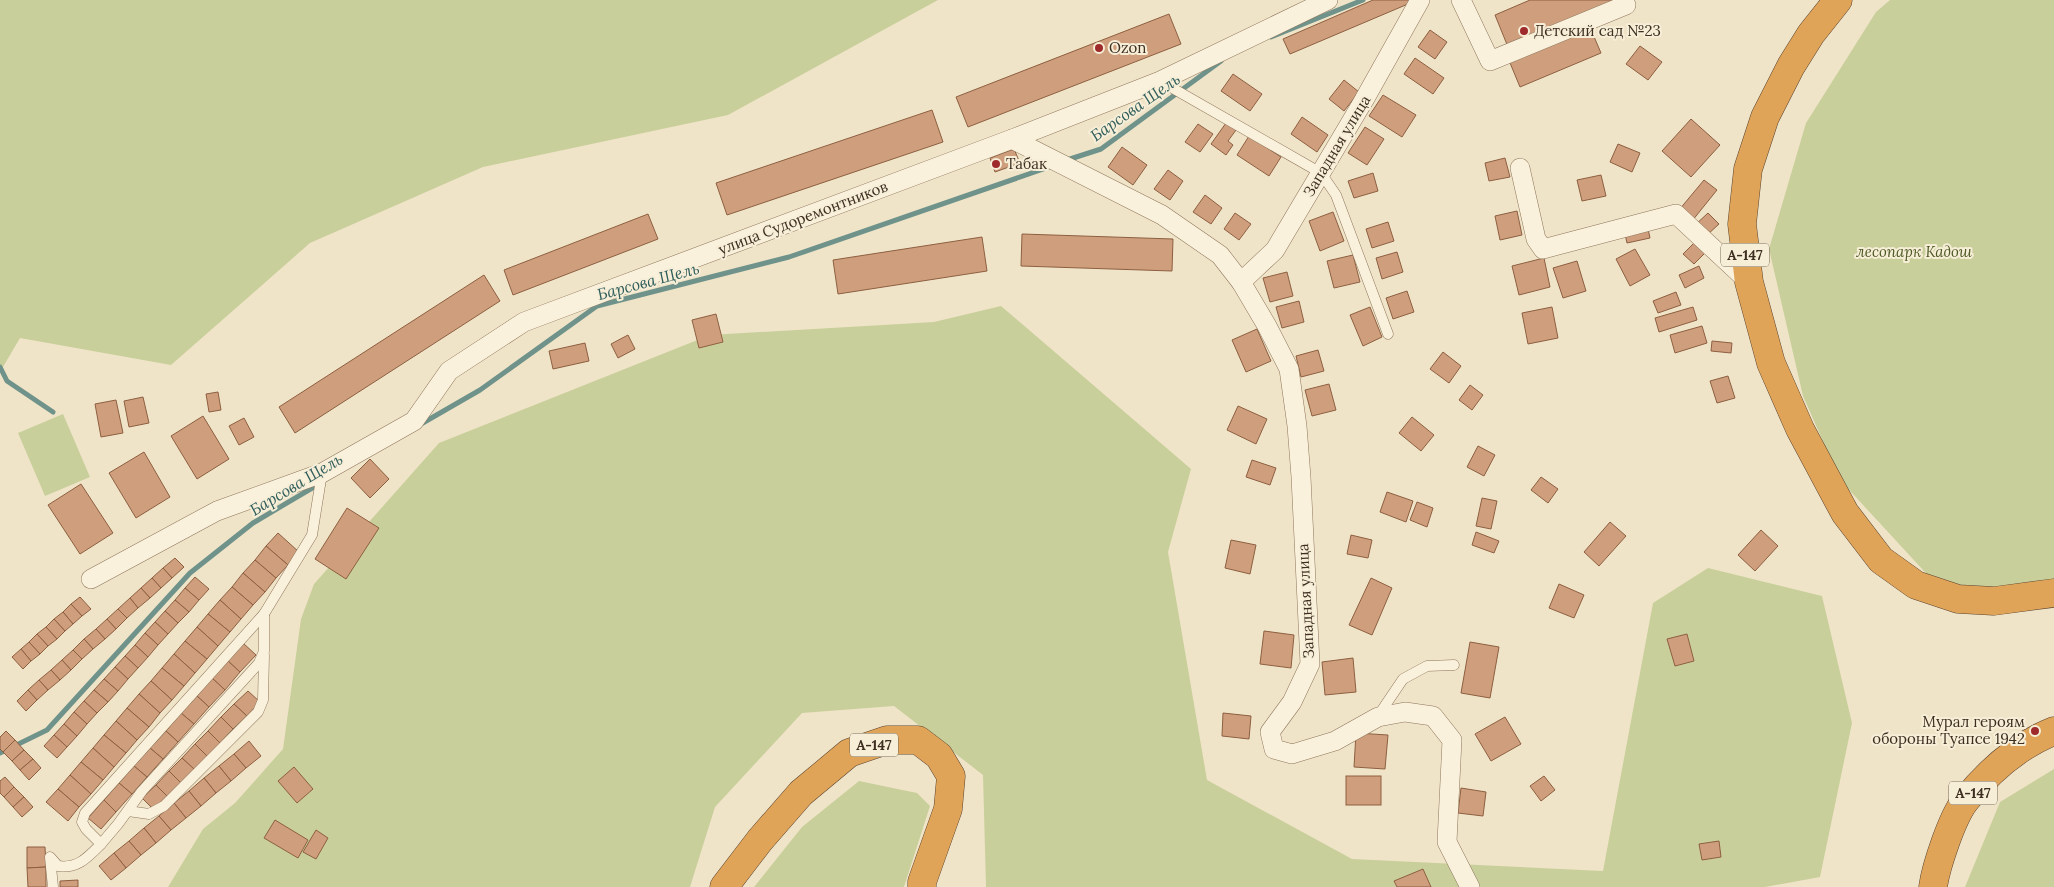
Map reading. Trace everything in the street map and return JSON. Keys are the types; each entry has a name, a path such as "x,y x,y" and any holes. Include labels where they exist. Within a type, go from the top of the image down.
{"highway":[{"name":"А-147","path":"1838,0 1810,34 1791,66 1765,117 1748,169 1742,224 1748,282 1771,363 1800,429 1845,514 1881,560 1916,585 1958,600 1994,600 2054,593"},
{"name":"А-147","path":"1933,887 1935,872 1964,803 1996,768 2037,738 2054,731"},
{"name":"А-147","path":"724,887 760,840 801,793 849,754 887,740 918,740 939,756 951,776 948,809 922,882 922,887"}],"street":[{"name":"улица Судоремонтников","path":"91,579 217,511 322,473 414,421 449,371 524,322 1012,139 1160,81 1328,0"},
{"name":"Западная улица","path":"1241,282 1275,250 1420,0"},
{"path":"1461,0 1490,61 1626,4"},
{"name":"Западная улица","path":"1012,139 1162,215 1220,255 1241,282 1267,326 1289,369 1301,476 1310,664 1292,702 1270,732 1274,749 1292,754 1335,740 1378,717 1405,712 1433,716 1452,740 1447,842 1470,887"},
{"path":"1520,168 1536,239 1543,249 1676,214 1748,282"}],"lane":[{"path":"1160,81 1321,173 1336,196 1388,334"},
{"path":"101,844 86,829 82,822 85,813 264,614 312,536 322,473"},
{"path":"128,811 149,814 164,806 258,712 263,700 264,614"},
{"path":"53,887 50,857 58,866 67,868 82,863 101,844 142,791 259,663 264,651"},
{"path":"1378,717 1403,679 1427,666 1454,665"}],"green space":[{"path":"0,0 938,0 728,115 483,167 310,243 171,365 20,338 0,372"},
{"name":"лесопарк Кадош","path":"1890,0 2054,0 2054,583 2018,592 1935,583 1840,480 1803,396 1769,249 1806,123 1876,12"},
{"path":"1001,306 1191,469 1168,552 1207,780 1352,859 1603,871 1653,603 1708,568 1822,596 1852,723 1820,877 1765,887 986,887 983,775 894,706 802,713 715,807 690,887 168,887 203,829 235,803 283,749 301,619 314,584 439,443 710,335 934,322"},
{"path":"63,414 90,477 45,496 18,433"},
{"path":"2054,769 2054,887 1965,887 2000,802"},
{"path":"859,781 917,793 930,806 904,887 754,887 802,827"}],"building":[{"path":"1373,0 1411,0 1408,4 1290,54 1283,39"},
{"name":"Детский сад №23","path":"1530,0 1620,0 1508,47 1495,15"},
{"path":"1169,14 1181,44 968,127 956,97"},
{"path":"1589,25 1601,53 1520,87 1508,58"},
{"path":"1430,30 1447,42 1435,59 1418,47"},
{"path":"1640,46 1662,62 1648,80 1626,64"},
{"path":"1415,58 1444,78 1433,94 1404,74"},
{"path":"1233,74 1262,94 1250,111 1221,91"},
{"path":"1344,80 1359,92 1344,111 1329,99"},
{"path":"1383,95 1416,115 1402,137 1369,116"},
{"path":"932,110 943,142 727,215 716,183"},
{"path":"1302,117 1328,135 1317,152 1291,134"},
{"path":"1691,119 1720,145 1691,177 1662,151"},
{"path":"1226,123 1236,130 1228,141 1233,145 1226,155 1211,144"},
{"path":"1198,124 1213,134 1200,152 1185,142"},
{"path":"1365,127 1384,139 1367,165 1348,153"},
{"path":"1249,136 1281,157 1269,176 1237,155"},
{"path":"1618,144 1640,153 1632,172 1610,162"},
{"path":"1122,147 1147,165 1133,185 1108,167"},
{"path":"1014,149 1020,163 995,172 990,158"},
{"path":"1505,158 1510,177 1489,181 1485,163"},
{"path":"1168,170 1183,181 1170,200 1154,189"},
{"path":"1373,173 1378,191 1354,198 1348,181"},
{"path":"1601,175 1606,196 1582,201 1577,180"},
{"path":"1704,180 1717,190 1692,221 1679,210"},
{"path":"1205,195 1222,208 1211,224 1193,212"},
{"path":"1517,211 1522,235 1500,240 1495,216"},
{"path":"1333,212 1344,241 1320,251 1309,221"},
{"path":"1235,213 1251,224 1239,240 1224,229"},
{"path":"1708,213 1719,224 1706,236 1695,225"},
{"path":"648,214 658,239 513,295 504,270"},
{"path":"1388,222 1394,241 1372,248 1366,229"},
{"path":"1647,224 1650,238 1627,243 1624,230"},
{"path":"1022,234 1173,239 1172,271 1021,266"},
{"path":"982,237 987,271 838,294 833,260"},
{"path":"1695,242 1706,252 1694,264 1683,254"},
{"path":"1635,249 1650,275 1630,286 1616,259"},
{"path":"1397,252 1403,272 1382,279 1376,258"},
{"path":"1353,255 1360,282 1334,288 1327,261"},
{"path":"1544,258 1550,287 1519,295 1512,266"},
{"path":"1577,261 1586,291 1563,298 1553,268"},
{"path":"1699,266 1704,278 1685,288 1679,275"},
{"path":"1287,272 1293,296 1270,302 1263,278"},
{"path":"484,275 500,301 295,433 279,407"},
{"path":"1407,291 1414,312 1393,319 1386,298"},
{"path":"1676,292 1681,305 1658,313 1653,301"},
{"path":"1299,301 1304,322 1282,328 1276,307"},
{"path":"1370,307 1382,337 1363,346 1350,315"},
{"path":"1552,307 1558,338 1528,344 1522,313"},
{"path":"1693,307 1697,320 1659,332 1655,318"},
{"path":"716,314 723,342 699,348 692,320"},
{"path":"1702,326 1707,343 1675,353 1670,335"},
{"path":"1257,329 1271,361 1246,372 1232,340"},
{"path":"628,335 635,349 618,358 611,344"},
{"path":"1712,341 1732,343 1731,353 1711,351"},
{"path":"585,343 589,361 553,369 549,351"},
{"path":"1318,350 1324,371 1301,377 1296,356"},
{"path":"1443,352 1461,366 1449,383 1430,369"},
{"path":"1728,376 1735,398 1717,403 1710,381"},
{"path":"1329,384 1336,410 1312,416 1305,390"},
{"path":"1470,385 1483,395 1472,410 1459,400"},
{"path":"218,392 221,410 209,412 206,394"},
{"path":"143,397 149,423 129,427 124,401"},
{"path":"116,400 123,433 101,437 95,404"},
{"path":"1238,406 1267,419 1256,444 1227,430"},
{"path":"203,416 229,459 197,479 171,436"},
{"path":"1412,417 1434,435 1421,451 1399,433"},
{"path":"244,418 254,437 239,445 229,426"},
{"path":"1478,446 1495,455 1484,476 1467,467"},
{"path":"144,452 170,497 136,518 109,473"},
{"path":"370,459 389,479 370,498 351,478"},
{"path":"1252,460 1276,468 1270,485 1246,477"},
{"path":"1541,477 1558,489 1548,503 1531,490"},
{"path":"81,484 113,533 80,554 48,505"},
{"path":"1387,492 1413,501 1406,522 1380,512"},
{"path":"1482,498 1497,501 1491,529 1476,526"},
{"path":"1417,502 1433,508 1427,527 1410,520"},
{"path":"347,508 379,528 346,579 315,559"},
{"path":"1610,522 1626,536 1599,566 1584,552"},
{"path":"1761,530 1778,546 1755,571 1738,555"},
{"path":"1476,532 1499,541 1494,553 1472,545"},
{"path":"278,533 299,552 288,565 266,546"},
{"path":"1351,535 1372,540 1368,558 1347,554"},
{"path":"1231,540 1256,545 1250,574 1225,568"},
{"path":"266,546 288,565 276,578 255,560"},
{"path":"175,558 184,567 172,578 163,568"},
{"path":"255,560 276,578 265,592 243,573"},
{"path":"163,568 172,578 161,588 152,578"},
{"path":"243,573 265,592 253,605 232,587"},
{"path":"195,577 209,589 199,600 185,588"},
{"path":"152,578 161,588 150,598 141,588"},
{"path":"1371,578 1392,588 1372,635 1349,625"},
{"path":"1559,584 1584,595 1574,618 1549,608"},
{"path":"232,587 253,605 241,619 220,600"},
{"path":"141,588 150,598 138,608 130,598"},
{"path":"185,588 199,600 189,612 175,600"},
{"path":"80,597 91,609 82,616 71,604"},
{"path":"130,598 138,608 127,618 118,609"},
{"path":"175,600 189,612 178,623 165,611"},
{"path":"220,600 241,619 230,632 208,614"},
{"path":"71,604 82,616 73,624 63,612"},
{"path":"118,609 127,618 116,629 107,619"},
{"path":"165,611 178,623 168,634 155,622"},
{"path":"63,612 73,624 65,631 54,619"},
{"path":"208,614 230,632 218,646 197,627"},
{"path":"54,619 65,631 57,639 46,627"},
{"path":"107,619 116,629 105,639 96,629"},
{"path":"155,622 168,634 158,645 145,633"},
{"path":"46,627 57,639 48,646 37,634"},
{"path":"197,627 218,646 207,659 185,641"},
{"path":"96,629 105,639 93,649 84,639"},
{"path":"1264,631 1294,635 1291,668 1260,664"},
{"path":"145,633 158,645 148,657 135,645"},
{"path":"37,634 48,646 40,654 29,642"},
{"path":"1687,634 1694,661 1675,666 1667,639"},
{"path":"84,639 93,649 82,659 73,650"},
{"path":"185,641 207,659 195,673 174,654"},
{"path":"29,642 40,654 31,661 21,649"},
{"path":"1470,642 1499,647 1490,698 1461,693"},
{"path":"243,643 256,655 240,672 228,661"},
{"path":"135,645 148,657 138,668 125,656"},
{"path":"21,649 31,661 23,669 12,657"},
{"path":"73,650 82,659 71,670 62,660"},
{"path":"174,654 195,673 184,686 162,668"},
{"path":"125,656 138,668 128,679 115,667"},
{"path":"1353,658 1356,692 1325,695 1322,662"},
{"path":"62,660 71,670 60,680 51,670"},
{"path":"228,661 240,672 225,690 212,678"},
{"path":"115,667 128,679 118,691 104,679"},
{"path":"162,668 184,686 172,700 151,681"},
{"path":"51,670 60,680 48,690 39,680"},
{"path":"212,678 225,690 209,707 197,696"},
{"path":"104,679 118,691 108,702 94,690"},
{"path":"39,680 48,690 37,700 28,690"},
{"path":"151,681 172,700 160,713 139,694"},
{"path":"28,690 37,700 26,711 17,701"},
{"path":"94,690 108,702 97,713 84,701"},
{"path":"248,691 260,702 247,716 234,704"},
{"path":"139,694 160,713 149,727 127,708"},
{"path":"197,696 209,707 194,724 181,713"},
{"path":"84,701 97,713 87,724 74,712"},
{"path":"234,704 247,716 233,729 221,717"},
{"path":"127,708 149,727 137,740 116,721"},
{"path":"74,712 87,724 77,736 64,724"},
{"path":"181,713 194,724 178,742 166,731"},
{"path":"1223,713 1251,716 1249,739 1222,736"},
{"path":"221,717 233,729 220,743 208,731"},
{"path":"1505,717 1521,744 1491,761 1475,734"},
{"path":"116,721 137,740 126,753 104,735"},
{"path":"64,724 77,736 67,747 54,735"},
{"path":"6,731 15,740 3,752 0,749 0,737"},
{"path":"166,731 178,742 163,759 150,748"},
{"path":"208,731 220,743 207,756 195,744"},
{"path":"1356,733 1388,735 1385,769 1354,767"},
{"path":"54,735 67,747 57,758 44,746"},
{"path":"104,735 126,753 114,767 93,748"},
{"path":"15,740 24,750 12,761 3,752"},
{"path":"249,741 261,756 246,768 234,754"},
{"path":"195,744 207,756 194,769 182,758"},
{"path":"93,748 114,767 103,780 81,762"},
{"path":"150,748 163,759 147,777 134,766"},
{"path":"24,750 33,759 20,770 12,761"},
{"path":"234,754 246,768 231,781 219,766"},
{"path":"182,758 194,769 181,783 169,771"},
{"path":"33,759 41,768 29,780 20,770"},
{"path":"81,762 103,780 91,794 70,775"},
{"path":"134,766 147,777 132,794 119,783"},
{"path":"219,766 231,781 216,793 204,778"},
{"path":"294,767 313,789 297,803 278,781"},
{"path":"169,771 181,783 167,796 156,785"},
{"path":"70,775 91,794 79,807 58,789"},
{"path":"1346,776 1381,776 1381,805 1346,805"},
{"path":"1544,776 1555,790 1541,801 1530,786"},
{"path":"5,777 14,787 4,797 0,793 0,781"},
{"path":"204,778 216,793 201,806 189,791"},
{"path":"119,783 132,794 116,812 104,800"},
{"path":"156,785 167,796 154,810 142,798"},
{"path":"14,787 24,797 13,807 4,797"},
{"path":"1461,788 1486,792 1483,816 1458,813"},
{"path":"58,789 79,807 68,821 46,802"},
{"path":"189,791 201,806 186,818 174,803"},
{"path":"24,797 33,807 22,817 13,807"},
{"path":"104,800 116,812 101,829 88,818"},
{"path":"174,803 186,818 171,830 159,816"},
{"path":"159,816 171,830 156,843 144,828"},
{"path":"275,820 308,840 298,858 264,838"},
{"path":"144,828 156,843 141,855 129,841"},
{"path":"316,830 328,838 316,859 303,852"},
{"path":"129,841 141,855 126,868 114,853"},
{"path":"1719,841 1721,857 1702,860 1699,844"},
{"path":"27,847 45,847 46,867 27,868"},
{"path":"114,853 126,868 111,880 99,866"},
{"path":"46,867 46,887 28,887 27,868"},
{"path":"1423,869 1431,887 1397,887 1394,881"},
{"path":"78,880 78,887 60,887 60,881"}],"waterway":[{"name":"Барсова Щель","path":"1271,37 1363,0"},
{"name":"Барсова Щель","path":"1067,160 1101,149 1221,61"},
{"name":"Барсова Щель","path":"421,424 480,390 597,306 789,257 1052,166"},
{"path":"0,367 7,381 53,412"},
{"name":"Барсова Щель","path":"0,753 47,730 190,573 253,523 319,484"}],"place":[{"name":"Детский сад №23","path":"1524,31"},
{"name":"Ozon","path":"1099,48"},
{"name":"Табак","path":"996,164"},
{"name":"Мурал героям обороны Туапсе 1942","path":"2035,731"}]}
